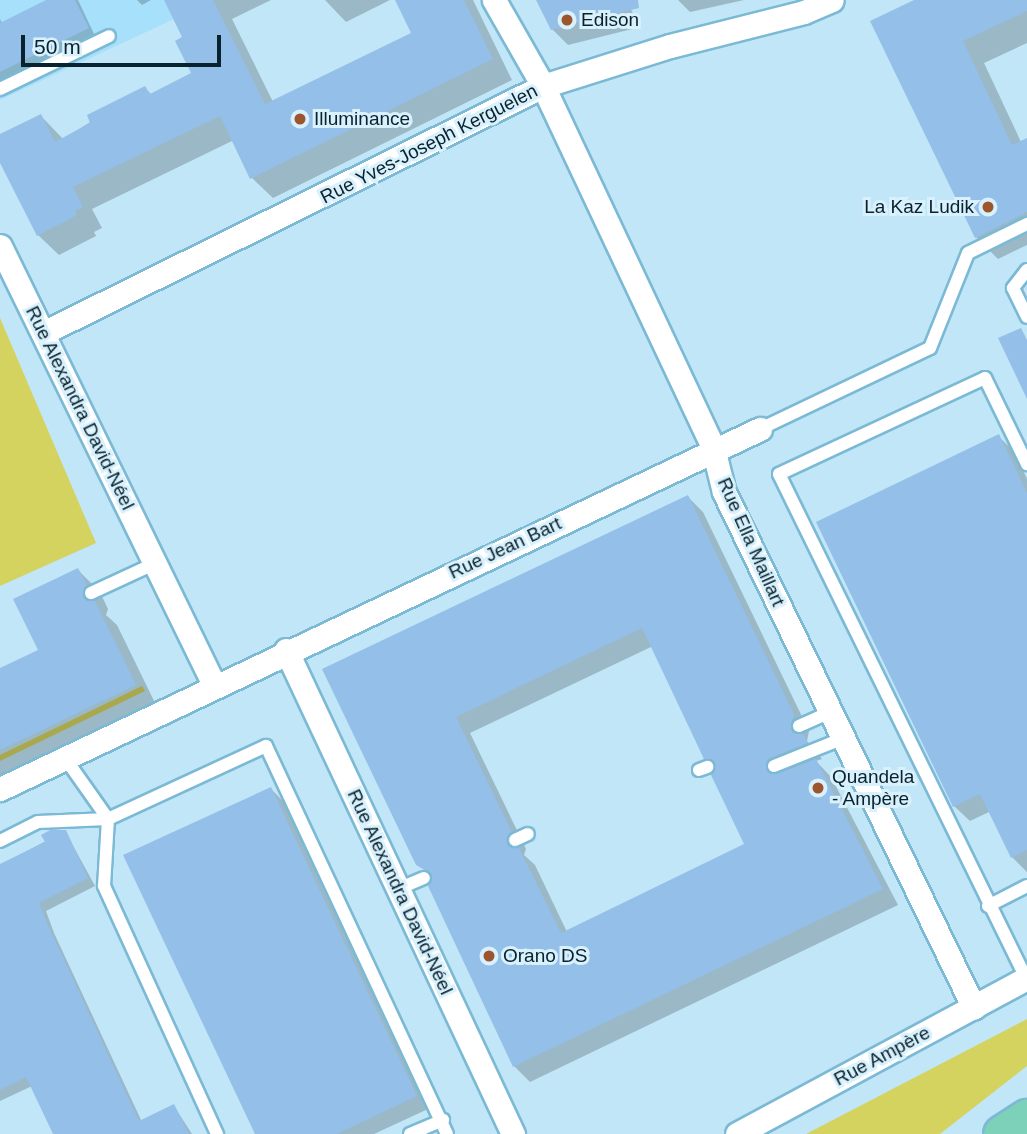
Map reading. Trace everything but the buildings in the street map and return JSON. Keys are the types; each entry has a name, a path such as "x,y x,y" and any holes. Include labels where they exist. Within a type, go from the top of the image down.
{"street":[{"name":"Rue Ella Maillart","path":"494,0 543,86 713,448 724,492 974,1008"},
{"name":"Rue Yves-Joseph Kerguelen","path":"43,332 543,86 801,6 832,0"},
{"name":"Rue Alexandra David-Néel","path":"0,246 214,684"},
{"name":"Rue Jean Bart","path":"0,789 214,684 667,473 713,448 760,429"},
{"name":"Rue Alexandra David-Néel","path":"290,649 398,889 513,1134"},
{"name":"Rue Ampère","path":"737,1134 1026,978"}],"lane":[{"path":"0,89 109,36"},
{"name":"Rue Jean Bart","path":"760,429 930,348 968,253 1027,224"},
{"path":"1027,270 1013,288 1027,317"},
{"path":"1026,978 988,906 779,474 985,378 1027,464"},
{"path":"91,593 156,563"},
{"path":"799,726 831,712"},
{"path":"775,766 844,738"},
{"path":"0,841 38,822 108,819 266,746 443,1120 447,1134"},
{"path":"65,758 108,819 104,886 217,1134"},
{"path":"398,889 424,878"},
{"path":"988,906 1027,886"},
{"path":"410,1134 443,1120"}],"shaded area":[{"path":"0,0 215,0 0,100"},
{"path":"0,318 96,543 0,586"},
{"path":"142,686 145,691 0,761 0,755"},
{"path":"1027,1019 1027,1066 940,1134 806,1134"}],"place":[{"name":"Edison","path":"567,20"},
{"name":"Illuminance","path":"300,119"},
{"name":"La Kaz Ludik","path":"988,207"},
{"name":"Quandela - Ampère","path":"818,788"},
{"name":"Orano DS","path":"489,956"}]}
